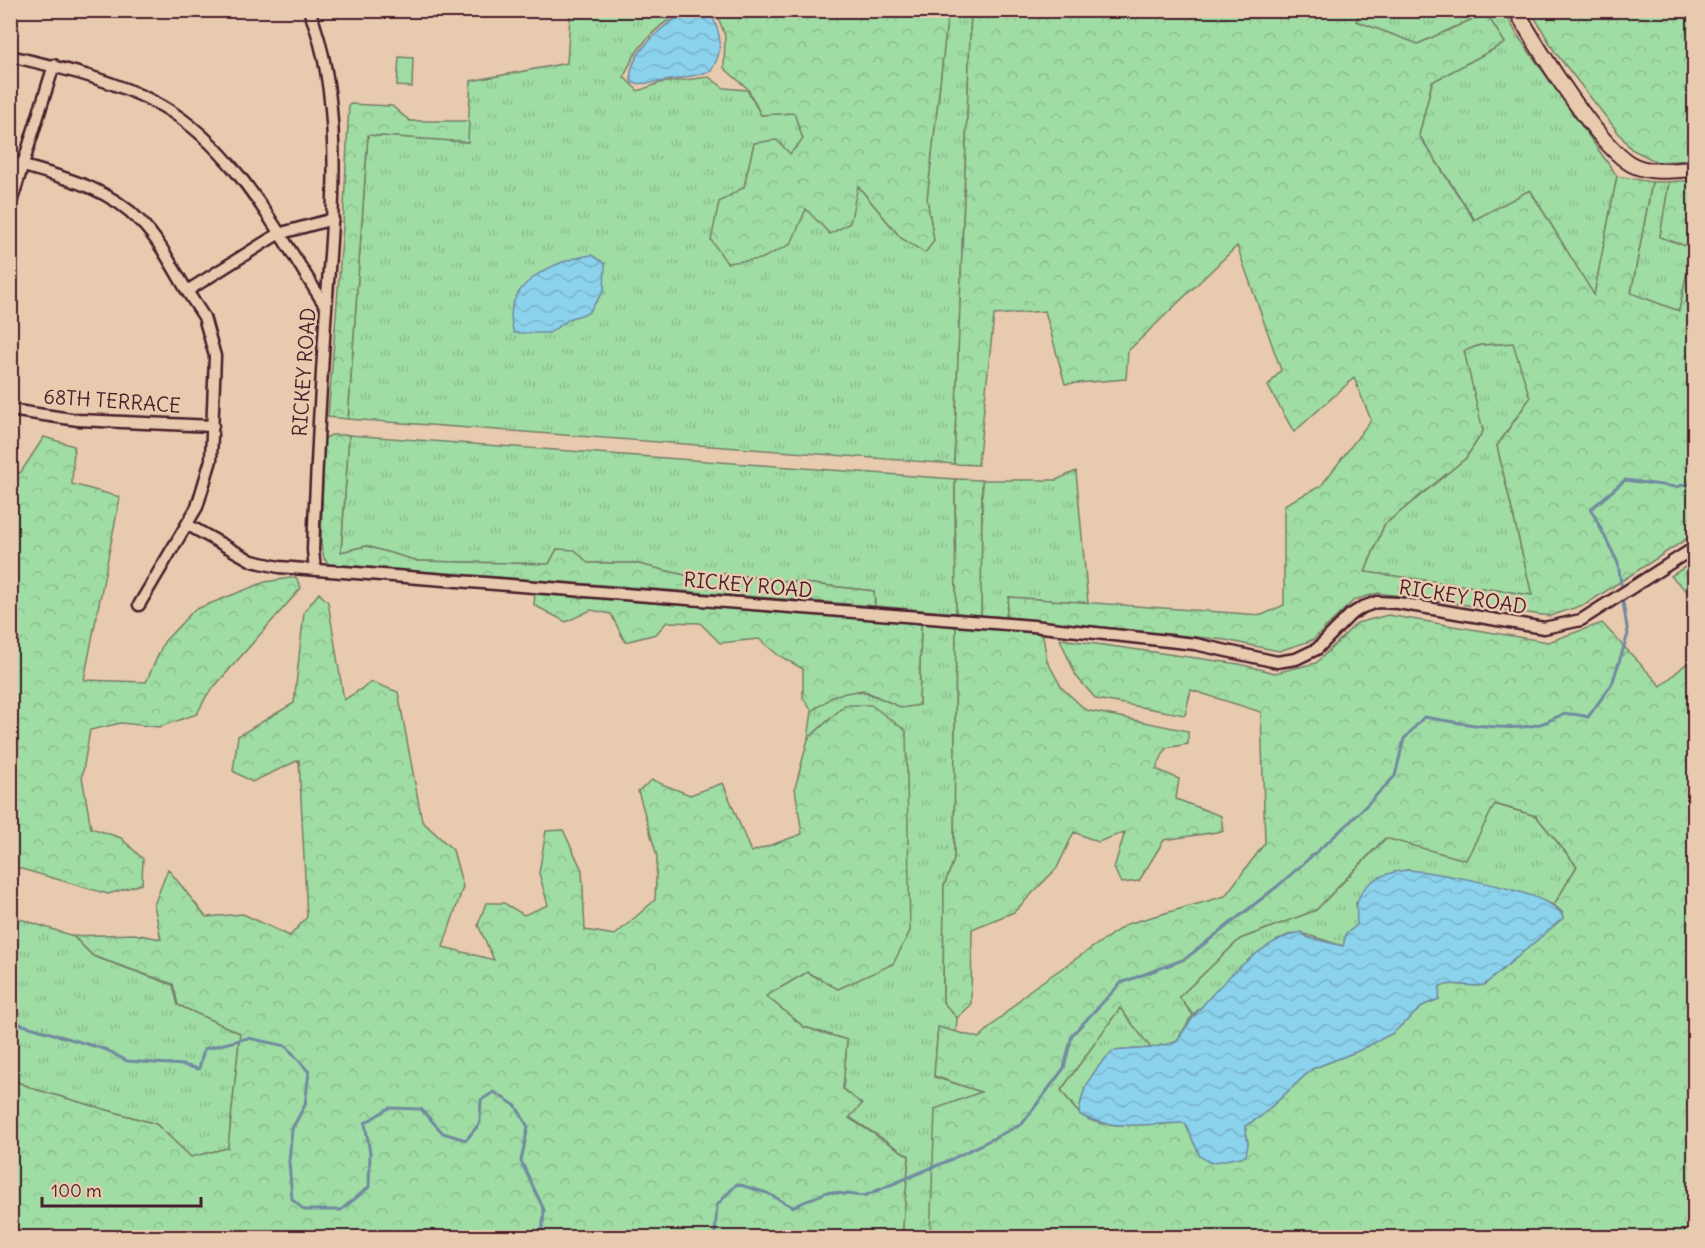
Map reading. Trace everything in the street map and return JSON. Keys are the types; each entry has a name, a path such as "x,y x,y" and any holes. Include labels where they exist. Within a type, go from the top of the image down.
{"street":[{"name":"RICKEY ROAD","path":"309,10 318,31 331,114 333,219 314,517 315,570 1033,626 1195,644 1277,662 1309,653 1350,615 1377,602 1398,603 1544,628 1562,626 1581,620 1695,548"},
{"path":"1516,10 1577,104 1617,154 1634,166 1653,171 1695,169"},
{"path":"10,56 54,65 128,90 164,107 219,151 249,190 326,307"},
{"path":"10,206 54,65"},
{"path":"10,162 87,185 122,205 147,229 204,317 211,338 215,356 213,442 206,483 188,525 139,605"},
{"path":"188,291 278,234 333,219"},
{"name":"68TH TERRACE","path":"10,410 78,420 213,426"},
{"path":"188,525 252,561 315,570"}],"green space":[{"path":"588,11 682,11 655,31 634,56 624,77 638,91 660,83 709,77 724,88 747,90 761,115 794,112 803,139 790,154 754,144 744,187 806,209 858,186 901,238 934,241 927,199 948,11 971,11 954,464 348,419 368,135 467,142 471,81 567,63 570,16"},
{"path":"716,11 948,11 927,199 934,241 925,253 901,238 858,186 850,223 830,234 806,209 791,244 761,259 727,263 711,240 719,202 744,187 754,143 777,140 790,154 803,139 794,113 761,115 748,89 724,68 725,36"},
{"path":"971,11 1360,11 1356,21 1418,44 1486,13 1505,43 1432,82 1419,135 1474,220 1530,190 1594,295 1617,176 1652,182 1631,293 1679,311 1692,248 1660,237 1669,182 1694,180 1694,534 1586,604 1550,616 1378,593 1354,600 1313,640 1279,651 1225,640 1006,617 1009,597 1262,615 1284,605 1284,505 1321,486 1371,420 1354,378 1294,432 1268,386 1281,370 1237,246 1128,351 1126,379 1065,384 1045,311 994,315 978,465 954,464","holes":["1513,343 1530,398 1497,446 1532,595 1365,572 1384,525 1466,458 1483,431 1464,351 1480,345"]},
{"path":"1360,11 1504,11 1518,36 1617,176 1594,296 1531,191 1475,220 1419,135 1432,82 1505,43 1486,13 1418,44 1355,21"},
{"path":"1531,11 1694,11 1694,160 1657,162 1631,149 1555,52"},
{"path":"399,57 413,58 412,87 397,86"},
{"path":"349,104 392,106 410,121 469,121 468,142 368,135 348,419 328,417 343,226"},
{"path":"1652,182 1669,182 1660,237 1692,248 1679,311 1631,294"},
{"path":"1514,343 1530,398 1497,446 1532,595 1365,572 1384,525 1466,458 1483,431 1463,351 1480,345"},
{"path":"331,435 349,435 341,552 366,546 418,561 549,564 557,549 575,550 588,563 634,563 693,577 725,574 874,591 875,606 329,564 324,559 321,544 324,439"},
{"path":"349,435 955,479 956,613 875,606 874,591 725,574 693,577 634,563 588,563 557,549 549,564 418,561 366,546 341,552"},
{"path":"44,437 74,446 72,484 120,497 84,680 146,682 164,642 194,610 265,582 296,577 301,588 207,695 197,714 159,727 121,723 90,730 82,777 91,828 121,838 143,859 142,884 108,894 11,866 11,478 21,472"},
{"path":"1076,471 1088,603 1009,597 1006,617 981,615 982,480 1056,480"},
{"path":"955,479 982,480 981,615 956,613"},
{"path":"1694,561 1694,598 1671,576"},
{"path":"319,593 328,602 344,700 372,682 398,692 422,821 453,850 463,887 443,947 494,960 478,925 486,903 504,903 524,915 548,905 539,873 546,831 563,830 582,870 585,930 615,935 655,900 657,856 638,791 652,780 690,795 723,783 751,852 802,834 795,788 808,739 845,705 871,705 906,731 910,931 893,964 838,989 807,972 766,996 804,1027 847,1040 843,1089 862,1104 849,1118 909,1156 902,1237 11,1237 11,1079 34,1089 156,1124 191,1157 228,1148 240,1033 178,1005 173,984 93,956 73,936 134,934 161,939 154,905 168,869 206,917 243,914 290,936 307,917 299,760 252,782 233,771 238,736 294,703 304,612"},
{"path":"535,594 921,623 919,705 902,708 863,690 835,695 812,711 803,698 803,669 778,655 759,639 720,643 700,623 667,622 656,634 625,642 611,614 591,610 566,622 534,605"},
{"path":"1388,615 1548,642 1602,623 1661,686 1694,657 1694,1237 930,1238 935,1109 981,1092 934,1076 938,1027 979,1038 1030,990 1127,924 1225,896 1265,843 1261,712 1191,690 1185,715 1096,699 1076,676 1060,639 1239,664 1275,673 1316,663 1357,623","holes":["1495,804 1536,816 1577,866 1554,905 1562,912 1563,918 1484,985 1440,986 1439,999 1424,1005 1393,1033 1358,1051 1312,1069 1260,1117 1245,1126 1248,1143 1200,1156 1185,1123 1123,1125 1099,1123 1081,1115 1061,1090 1120,1008 1151,1048 1176,1042 1193,1015 1179,997 1240,939 1316,910 1385,838 1466,860"]},
{"path":"921,623 956,626 954,860 944,886 943,1002 957,1018 956,1032 938,1028 934,1077 982,1092 930,1231 930,1237 902,1237 909,1156 849,1117 843,1089 847,1040 804,1027 766,996 807,972 838,989 893,963 910,931 845,705 808,739 812,711 836,694 849,691 860,692 897,705 919,705"},
{"path":"956,626 1038,633 1043,636 1047,661 1062,688 1086,710 1188,731 1188,744 1166,748 1156,769 1179,779 1176,799 1221,816 1223,831 1164,840 1139,881 1121,883 1114,868 1125,832 1098,842 1074,832 1057,868 1014,912 972,929 971,1005 957,1018 943,1002 944,886 954,860"},
{"path":"1494,804 1536,816 1577,866 1554,905 1500,887 1409,870 1399,871 1379,879 1356,903 1358,925 1346,934 1344,946 1302,933 1287,935 1243,966 1193,1015 1179,997 1240,939 1316,910 1386,838 1466,859"},
{"path":"11,916 73,936 93,956 173,985 178,1005 240,1033 228,1148 191,1157 156,1124 34,1089 11,1079"},
{"path":"1120,1008 1151,1048 1113,1051 1100,1065 1086,1087 1079,1114 1061,1090"}],"water":[{"path":"687,11 710,11 714,19 719,34 720,48 711,71 659,82 632,83 631,73 640,52 658,32"},
{"path":"592,255 605,264 604,291 588,313 571,318 549,333 514,333 511,316 514,302 521,289 532,278 561,263"},
{"path":"1409,870 1468,879 1519,892 1556,908 1563,918 1484,985 1440,986 1439,999 1424,1005 1393,1033 1358,1051 1312,1069 1260,1117 1245,1126 1248,1143 1246,1156 1210,1163 1200,1156 1185,1123 1117,1125 1091,1120 1079,1114 1086,1087 1100,1065 1113,1051 1151,1048 1176,1042 1199,1010 1230,976 1247,960 1283,938 1301,932 1307,937 1343,946 1346,934 1357,925 1359,897 1369,884 1385,875"}],"waterway":[{"path":"1621,584 1618,563 1591,509 1625,480 1676,487 1694,482"},
{"path":"711,1238 715,1235 717,1205 737,1184 767,1193 793,1207 827,1192 864,1196 950,1160 1022,1124 1064,1068 1072,1035 1121,983 1185,959 1279,885 1348,824 1395,776 1404,739 1424,717 1506,727 1531,726 1569,714 1588,717 1612,684 1628,634 1623,602"},
{"path":"10,1021 107,1050 127,1061 183,1065 199,1069 204,1049 248,1038 286,1046 309,1072 305,1105 292,1129 289,1162 292,1199 304,1210 341,1210 369,1187 370,1153 365,1123 389,1108 421,1109 443,1133 466,1140 480,1123 481,1100 494,1092 516,1106 528,1127 521,1161 544,1210 542,1238"}]}
